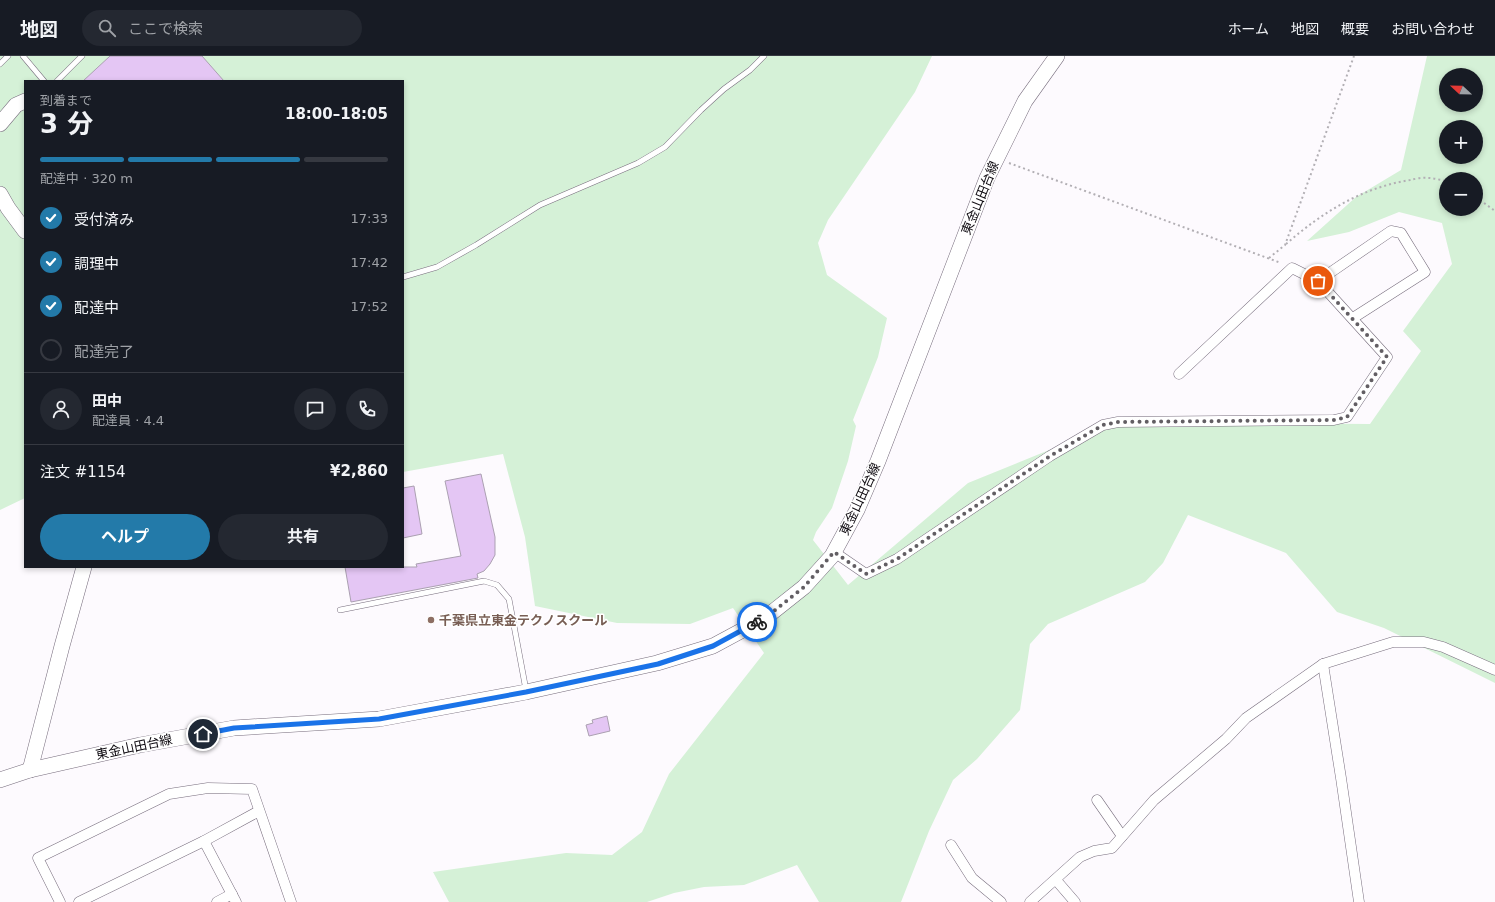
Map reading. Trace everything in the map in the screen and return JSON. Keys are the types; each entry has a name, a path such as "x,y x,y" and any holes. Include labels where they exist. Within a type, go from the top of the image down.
{"main road":[{"name":"東金山田台線","path":"0,780 30,770 140,745 234,728 379,719 526,692 658,664 713,646 765,618 804,587 834,552 857,510 878,461 987,178 1025,101 1057,56"},
{"path":"0,124 16,105 24,101"},
{"path":"0,196 24,230"},
{"path":"30,770 84,568"}],"street":[{"path":"1318,281 1391,232 1401,233 1425,272 1353,318"},
{"path":"834,552 866,574 897,559 1050,456 1103,425 1118,422 1334,420 1347,417 1387,357 1318,281 1292,268 1179,374"},
{"path":"1030,902 1080,857 1094,851 1112,848 1154,800 1226,739 1246,718 1323,664 1393,642 1424,642 1443,647 1495,670"},
{"path":"1323,664 1359,902"},
{"path":"60,902 38,858 169,794 208,788 252,789 291,902"},
{"path":"1097,800 1122,836"},
{"path":"79,902 204,841 259,810"},
{"path":"204,841 234,898 217,902"},
{"path":"952,845 972,878 1001,902"},
{"path":"1056,880 1075,902"}],"lane":[{"path":"0,64 8,56"},
{"path":"22,56 43,80"},
{"path":"58,80 82,56"},
{"path":"404,277 437,267 476,245 540,205 638,163 665,147 701,110 724,89 750,70 764,56"},
{"path":"340,610 484,582 497,585 509,599 526,692"}],"path":[{"path":"1285,244 1354,56"},
{"path":"997,158 1269,258 1292,268"},
{"path":"1269,258 1329,210 1359,195 1395,183 1428,178 1439,180"},
{"path":"1483,201 1495,210"}],"green space":[{"path":"0,56 932,56 915,92 828,220 818,243 827,275 887,318 878,357 853,420 856,426 848,461 832,508 816,532 813,540 848,585 968,483 1118,422 1370,424 1421,351 1403,331 1452,264 1442,223 1399,212 1349,232 1307,241 1356,197 1401,170 1427,56 1495,56 1495,683 1384,628 1337,612 1286,553 1188,515 1163,563 1145,582 1048,624 1030,644 1020,710 977,759 953,780 929,831 901,902 819,902 797,865 744,885 704,887 674,893 647,902 449,902 433,872 566,853 612,855 642,832 669,774 764,653 733,608 690,624 617,623 535,606 525,537 503,454 404,472 404,80 24,80 24,498 0,510"}],"building":[{"path":"110,56 202,56 223,80 84,80"},
{"path":"481,474 495,537 495,555 490,564 484,571 477,574 478,578 351,602 345,568 417,567 416,564 461,556 445,481"},
{"path":"414,486 422,534 404,538 404,488"},
{"path":"607,716 610,731 589,736 586,725 593,723 592,720"}],"way so far":[{"path":"757,622 765,618 804,587 834,552 866,574 897,559 1050,456 1103,425 1118,422 1334,420 1347,417 1387,357 1318,281"}],"place":[{"name":"千葉県立東金テクノスクール","path":"431,620"}],"route":[{"path":"203,734 234,728 379,719 526,692 658,664 713,646 757,622"}]}
